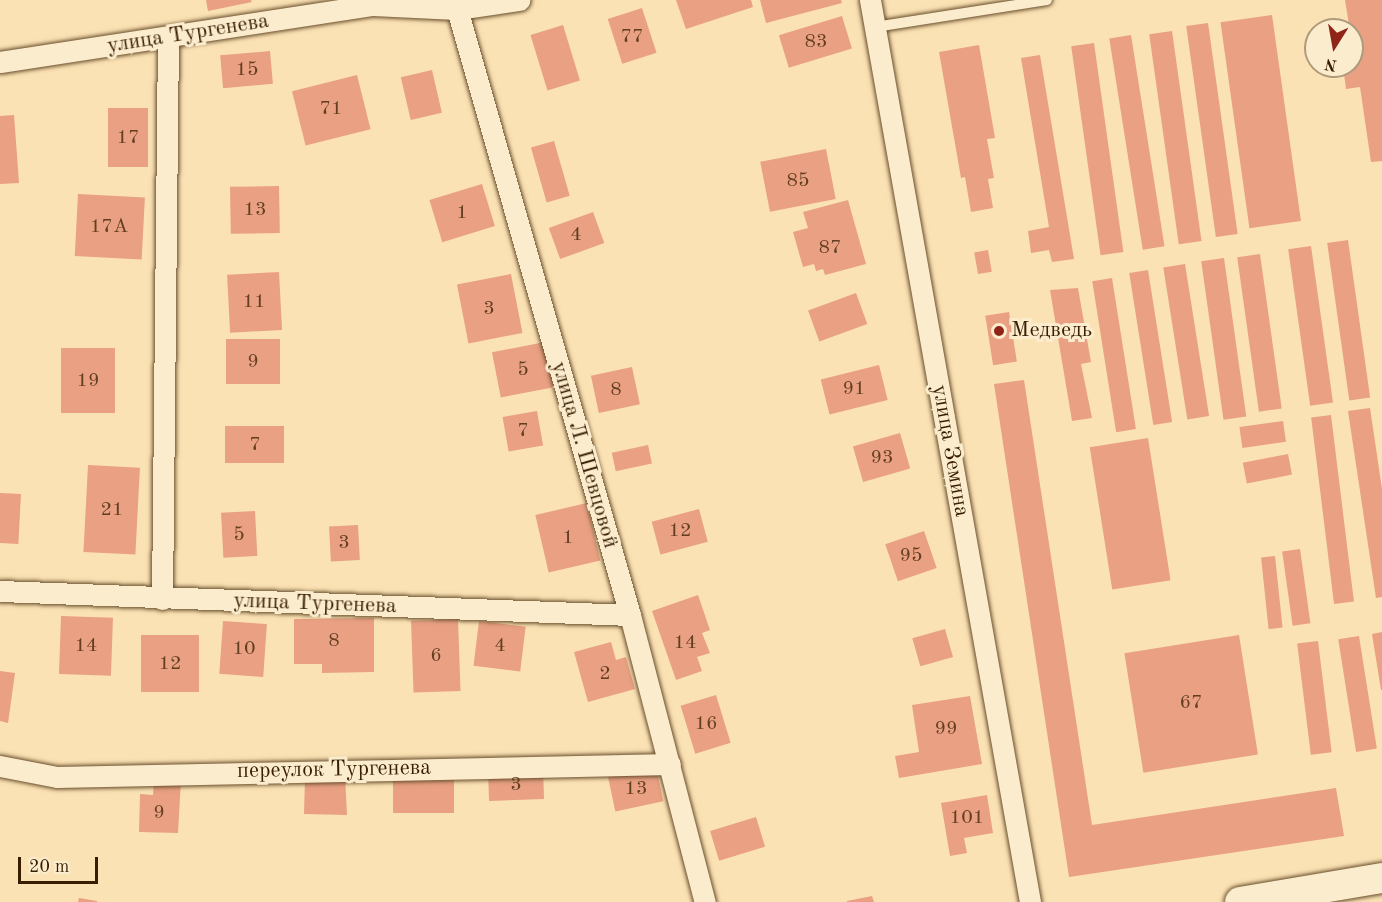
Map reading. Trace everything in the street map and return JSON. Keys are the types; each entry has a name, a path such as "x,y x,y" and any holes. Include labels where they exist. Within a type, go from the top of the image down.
{"main road":[{"path":"1240,902 1382,878"}],"street":[{"name":"улица Тургенева","path":"0,62 168,38 373,3 457,9 519,0"},
{"name":"улица Земина","path":"870,0 1030,902"},
{"name":"улица Л. Шевцовой","path":"457,9 630,615 705,902"},
{"path":"162,599 168,38"},
{"name":"улица Тургенева","path":"0,591 162,599 630,615"},
{"name":"переулок Тургенева","path":"0,766 57,777 669,764"}],"lane":[{"path":"875,27 1047,0"}],"building":[{"path":"206,0 251,0 252,2 208,11"},
{"path":"676,0 751,0 753,7 686,29"},
{"path":"760,0 841,0 842,3 766,23"},
{"path":"1345,0 1382,0 1382,161 1371,162 1360,87 1346,89 1345,78 1364,78 1364,18 1348,18"},
{"path":"642,8 657,53 622,64 608,19"},
{"path":"1272,15 1301,221 1249,228 1221,22"},
{"path":"842,16 852,49 789,68 779,35"},
{"path":"1208,23 1238,234 1216,237 1186,26"},
{"path":"563,25 580,80 547,90 530,35"},
{"path":"1172,31 1202,241 1179,244 1149,34"},
{"path":"1131,35 1164,246 1143,250 1109,38"},
{"path":"1094,43 1123,252 1101,255 1071,46"},
{"path":"979,45 995,138 987,139 994,178 988,179 993,208 971,212 965,177 961,178 939,52"},
{"path":"270,51 273,84 223,88 220,55"},
{"path":"1040,55 1074,259 1052,262 1049,250 1031,253 1028,231 1049,227 1021,58"},
{"path":"432,70 442,113 411,120 401,77"},
{"path":"357,75 371,129 306,146 292,91"},
{"path":"108,108 148,108 148,167 108,167"},
{"path":"14,115 19,183 0,184 0,116"},
{"path":"554,141 570,196 547,202 531,148"},
{"path":"826,149 836,199 770,212 760,162"},
{"path":"482,184 495,226 442,242 429,200"},
{"path":"279,186 280,233 231,234 230,187"},
{"path":"78,194 145,198 142,259 75,256"},
{"path":"848,200 866,264 825,275 823,269 816,271 814,264 803,267 793,232 808,228 803,212"},
{"path":"593,212 604,243 560,259 549,228"},
{"path":"1348,240 1370,397 1349,400 1327,243"},
{"path":"1311,246 1333,402 1310,406 1288,249"},
{"path":"988,250 992,272 978,274 974,252"},
{"path":"1260,254 1282,408 1259,412 1237,257"},
{"path":"1224,258 1246,416 1223,420 1201,261"},
{"path":"1185,264 1209,416 1187,420 1163,267"},
{"path":"1148,270 1172,422 1153,425 1129,273"},
{"path":"279,272 282,330 230,333 227,275"},
{"path":"511,274 522,333 468,343 457,284"},
{"path":"1112,278 1136,429 1116,432 1092,281"},
{"path":"1078,288 1091,362 1081,364 1092,418 1072,421 1050,290"},
{"path":"856,293 867,324 819,341 808,310"},
{"path":"1009,312 1017,361 993,365 985,316"},
{"path":"226,339 280,339 280,384 226,384"},
{"path":"545,342 554,387 501,397 492,352"},
{"path":"61,348 115,348 115,413 61,413"},
{"path":"879,365 888,400 829,414 821,380"},
{"path":"632,367 640,404 599,413 591,376"},
{"path":"1024,380 1092,825 1336,788 1344,836 1069,877 994,384"},
{"path":"1370,408 1382,489 1382,597 1376,598 1348,411"},
{"path":"537,411 543,445 509,452 503,417"},
{"path":"1331,415 1354,602 1334,604 1311,417"},
{"path":"1283,421 1286,442 1242,448 1239,427"},
{"path":"225,426 284,426 284,463 225,463"},
{"path":"900,433 910,469 863,482 853,447"},
{"path":"1148,438 1171,580 1112,589 1090,447"},
{"path":"648,445 652,464 616,471 612,453"},
{"path":"1288,454 1292,475 1247,483 1243,463"},
{"path":"88,465 140,468 135,555 83,552"},
{"path":"0,493 21,494 18,544 0,543"},
{"path":"587,503 600,560 549,572 535,515"},
{"path":"699,509 708,542 660,555 652,522"},
{"path":"255,511 257,556 223,558 221,513"},
{"path":"358,525 360,560 331,561 329,527"},
{"path":"924,531 937,568 898,581 885,544"},
{"path":"1300,549 1310,623 1293,626 1282,552"},
{"path":"1275,556 1283,628 1269,629 1261,557"},
{"path":"698,595 710,630 702,633 710,653 697,657 702,671 676,680 652,611"},
{"path":"61,616 113,618 111,676 59,674"},
{"path":"374,618 374,672 322,673 322,664 294,664 294,619"},
{"path":"458,619 461,691 414,693 411,621"},
{"path":"223,621 267,624 263,677 219,674"},
{"path":"479,621 526,627 520,671 474,666"},
{"path":"945,629 953,657 920,666 912,638"},
{"path":"1382,632 1382,690 1381,690 1372,634"},
{"path":"141,635 199,635 199,692 141,692"},
{"path":"1239,635 1258,755 1143,773 1124,653"},
{"path":"1359,636 1377,749 1356,752 1338,639"},
{"path":"1318,641 1332,752 1311,755 1297,644"},
{"path":"611,642 616,660 626,657 635,689 588,702 574,652"},
{"path":"0,671 15,673 8,723 0,721"},
{"path":"716,695 731,743 695,754 681,706"},
{"path":"970,696 982,764 899,778 895,756 919,752 912,705"},
{"path":"656,767 663,801 615,811 608,777"},
{"path":"543,769 544,799 489,801 488,771"},
{"path":"393,772 454,772 454,813 393,813"},
{"path":"345,776 347,815 304,814 305,778"},
{"path":"154,779 181,780 178,833 139,832 140,794 153,795"},
{"path":"987,795 993,833 964,838 967,853 950,856 941,803"},
{"path":"756,817 765,847 719,861 710,831"},
{"path":"872,896 874,902 847,902 847,901"},
{"path":"79,898 97,901 97,902 78,902"}],"place":[{"name":"Медведь","path":"999,331"}]}
